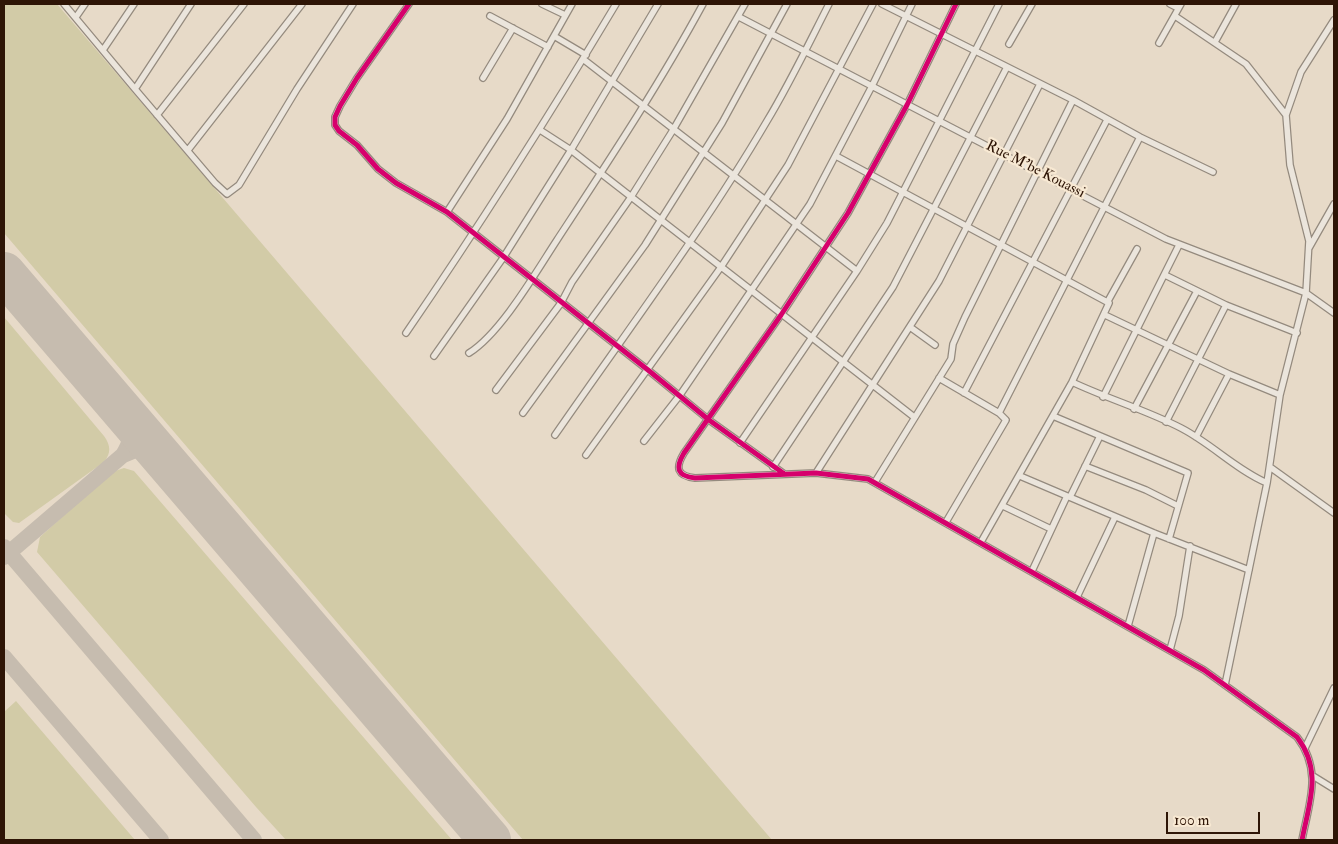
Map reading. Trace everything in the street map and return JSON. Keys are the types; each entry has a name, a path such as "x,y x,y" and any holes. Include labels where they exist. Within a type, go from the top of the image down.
{"street":[{"path":"64,4 215,183 227,194 239,185 297,89 353,4"},
{"path":"76,17 84,4"},
{"path":"104,50 134,4"},
{"path":"135,89 191,4"},
{"path":"158,115 244,4"},
{"path":"188,150 302,4"},
{"path":"409,4 357,78 340,106 335,125 339,131 357,145 378,169 396,183 447,212 503,258 680,395 709,420 783,473"},
{"path":"542,4 565,15"},
{"path":"447,212 507,119 572,4"},
{"path":"406,333 474,234 540,130 616,4"},
{"path":"434,356 503,258 571,150 658,4"},
{"path":"469,353 480,346 490,335 532,279 644,105 703,4"},
{"path":"496,390 562,303 572,282 631,197 673,130 746,4"},
{"path":"523,413 589,324 661,220 722,123 787,4"},
{"path":"555,435 690,243 734,175 768,120 829,4"},
{"path":"586,455 721,267 788,166 873,4"},
{"path":"882,4 1073,100 1140,138 1212,172"},
{"path":"644,441 680,395 797,224 836,156 912,4"},
{"path":"956,4 907,105 826,246 677,466 682,476 695,478 816,473 858,477 875,482 1170,650 1225,685 1296,737 1305,748 1313,776 1302,840"},
{"path":"740,443 857,271 887,223 998,4"},
{"path":"1009,44 1032,4"},
{"path":"1159,43 1180,6 1170,4"},
{"path":"1214,42 1236,4"},
{"path":"490,16 548,47"},
{"path":"1175,16 1246,64 1286,115"},
{"name":"Rue M'be Kouassi","path":"739,17 1179,245 1306,293 1334,313"},
{"path":"1225,685 1267,483 1280,395 1306,293 1309,241 1290,166 1286,115 1301,72 1334,20"},
{"path":"483,78 513,28"},
{"path":"554,36 585,56 612,81 673,130 857,271"},
{"path":"773,467 893,287 1007,68"},
{"path":"816,473 939,281 1005,156 1040,84"},
{"path":"875,482 953,356 953,344 1073,100"},
{"path":"964,393 1107,120"},
{"path":"540,130 571,150 914,417"},
{"path":"999,413 1066,278 1140,138"},
{"path":"836,156 1108,301"},
{"path":"1308,249 1334,204"},
{"path":"1103,397 1179,245"},
{"path":"981,542 1072,382 1110,305 1108,301 1137,249"},
{"path":"1165,274 1226,306 1297,333"},
{"path":"1134,409 1197,291"},
{"path":"1166,422 1226,306"},
{"path":"1105,315 1167,346 1280,395"},
{"path":"910,327 935,345"},
{"path":"1196,437 1229,374"},
{"path":"939,378 999,413 1004,418 1005,423 946,522"},
{"path":"1072,382 1103,397 1166,422 1196,437 1238,468 1267,483"},
{"path":"1053,416 1185,471 1188,478 1169,539"},
{"path":"1032,571 1051,529 1100,436"},
{"path":"1085,466 1146,490 1178,506"},
{"path":"1270,467 1334,513"},
{"path":"1020,476 1115,517 1249,570"},
{"path":"1003,506 1051,529"},
{"path":"1077,597 1115,517"},
{"path":"1128,626 1154,533"},
{"path":"1170,650 1182,603 1190,546"},
{"path":"1305,748 1334,688"},
{"path":"1313,776 1334,789"}],"shaded area":[{"path":"4,4 57,4 772,840 523,840 4,233"},
{"path":"4,317 104,436 109,449 108,456 104,462 19,523 13,522 4,513"},
{"path":"124,468 134,471 452,840 286,840 256,807 37,552 40,537 112,472"},
{"path":"16,701 135,840 4,840 4,712"}],"taxiway":[{"path":"123,455 130,437 127,417"},
{"path":"4,557 123,455 135,450 160,455"},
{"path":"4,547 254,840"},
{"path":"4,657 161,840"},
{"path":"481,829 485,840"}],"runway":[{"path":"4,273 490,840"}],"cycle path":[{"path":"409,4 357,78 340,106 335,117 335,125 339,131 357,145 378,169 396,183 447,212 709,420 783,473"},
{"path":"956,4 907,105 848,213 781,315 684,453 679,463 679,470 684,475 695,478 816,473 868,479 1204,670 1297,737 1305,750 1310,762 1312,787 1302,840"}]}
